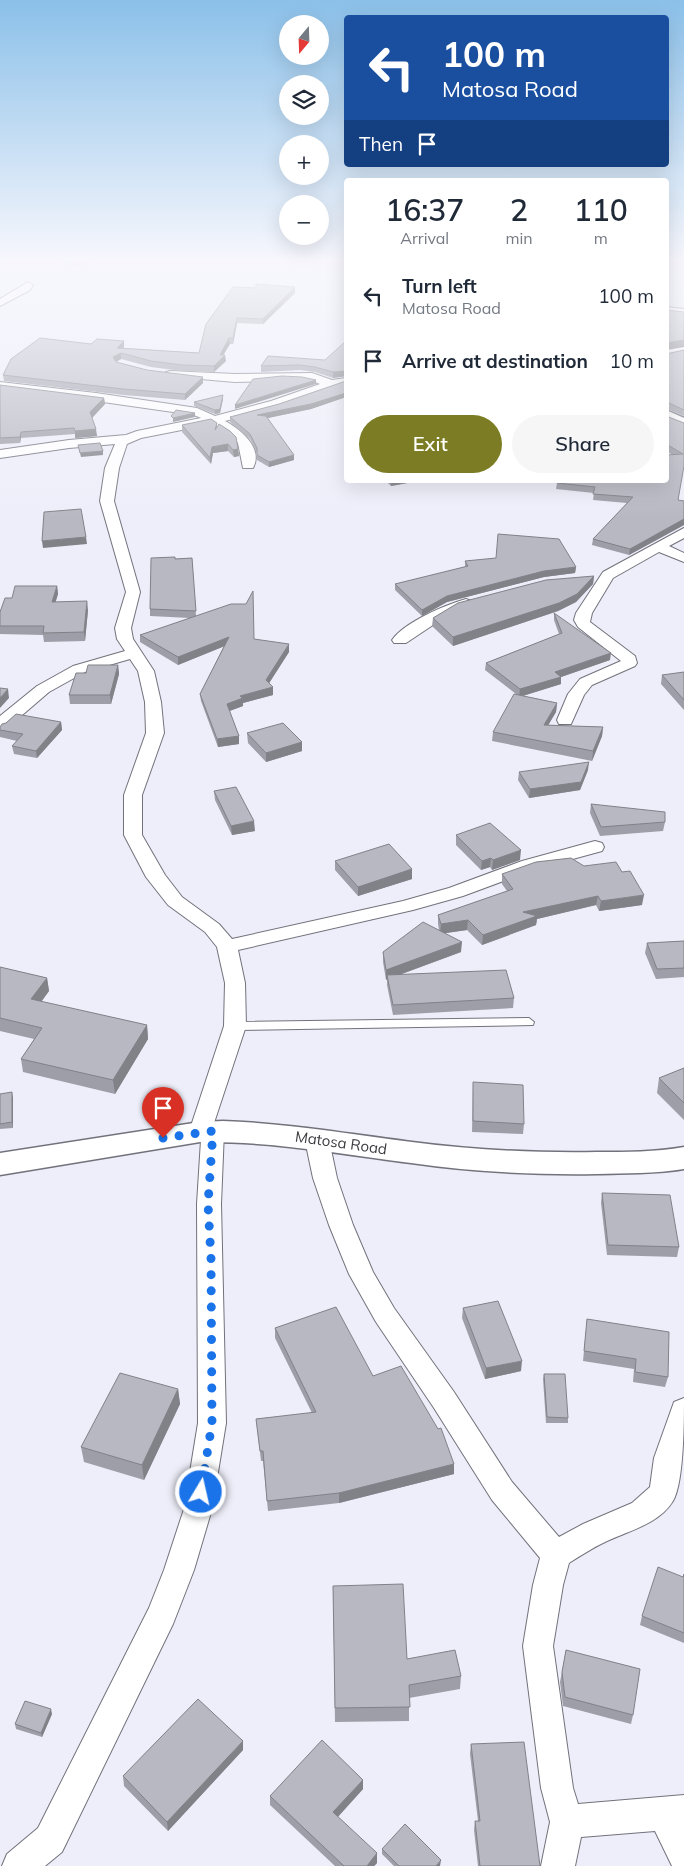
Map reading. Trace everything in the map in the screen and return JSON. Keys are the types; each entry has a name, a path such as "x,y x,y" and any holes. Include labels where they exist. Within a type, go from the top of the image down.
{"street":[{"path":"669,354 684,351"},
{"path":"158,374 241,378 312,376 339,383"},
{"path":"0,454 69,444 126,439 136,435 274,404 339,383"},
{"path":"0,386 96,396 197,412 212,419 244,441 248,450 248,465"},
{"path":"669,416 684,424"},
{"path":"19,1866 50,1840 162,1614 180,1570 198,1509 212,1423 211,1258 206,1131 235,1026 235,984 227,946 212,928 175,901 156,877 134,835 133,795 155,733 154,702 146,671 125,639 123,628 133,592 107,500 112,468 122,442 126,439"},
{"path":"590,578 608,575 684,532"},
{"path":"659,547 684,558"},
{"path":"565,720 576,694 586,682 630,663 629,659 583,624 582,620 608,575"},
{"path":"400,640 433,617 481,600"},
{"path":"0,725 43,688 79,669 134,653"},
{"path":"227,946 406,906 456,892 529,866 595,847"},
{"name":"Matosa Road","path":"0,1164 206,1131 229,1130 420,1154 552,1164 664,1161 684,1158"},
{"path":"317,1140 325,1178 341,1225 362,1274 385,1315 444,1400 502,1491 556,1555"},
{"path":"558,1866 567,1822 557,1788 538,1646 548,1585 556,1555 593,1533 642,1512 662,1493 668,1458 684,1410"},
{"path":"567,1822 674,1812 684,1855"}],"lane":[{"path":"235,1026 529,1022"}],"building":[{"path":"30,345 120,345 117,348 199,353 201,345 225,345 220,355 225,355 214,366 182,365 151,361 121,353 113,357 116,362 147,370 203,377 185,394 3,375 11,359"},
{"path":"341,345 344,345 344,371 333,372 300,365 261,366 268,356 325,360"},
{"path":"684,350 684,410 669,403 669,353"},
{"path":"282,376 316,380 235,405 253,379"},
{"path":"344,382 344,394 311,404 257,415 266,416 294,455 269,462 257,455 257,448 250,434 230,417 279,404"},
{"path":"0,385 104,398 90,412 96,429 75,431 74,428 21,432 20,437 0,438"},
{"path":"223,395 220,409 215,410 194,402"},
{"path":"176,410 195,413 173,418 171,416"},
{"path":"669,417 684,423 684,466 678,500 684,501 684,519 630,549 593,539 633,497 593,494 595,487 557,483 669,483 669,455 683,454 669,446"},
{"path":"211,419 217,423 215,430 219,424 236,437 238,449 233,450 228,444 212,447 210,458 182,425"},
{"path":"100,443 103,451 80,453 78,445"},
{"path":"81,509 86,537 42,541 44,512"},
{"path":"498,534 559,539 576,567 544,571 447,596 422,610 395,584 468,566 465,561 496,558"},
{"path":"175,557 175,559 192,558 196,611 150,609 151,558"},
{"path":"594,576 577,594 559,603 453,637 433,618 458,603 546,580"},
{"path":"15,586 57,586 52,602 87,601 84,632 43,633 44,626 0,626 0,612 5,598 12,598"},
{"path":"253,591 254,639 289,644 266,680 273,687 240,696 243,698 227,704 239,736 217,739 200,694 229,637 178,657 140,635 231,604 246,604"},
{"path":"554,613 611,653 555,672 561,677 520,689 486,663 562,633"},
{"path":"88,665 118,665 110,695 69,695 76,673 86,673"},
{"path":"684,672 684,700 662,675"},
{"path":"0,688 8,689 0,698"},
{"path":"514,694 557,703 544,725 603,727 593,751 493,732"},
{"path":"16,714 61,722 36,751 12,746 23,734 0,730 2,724 6,723"},
{"path":"283,723 302,742 266,753 247,733"},
{"path":"589,762 581,782 530,789 519,772"},
{"path":"236,787 254,821 231,826 214,791"},
{"path":"591,804 665,812 665,822 601,827"},
{"path":"490,823 521,850 493,860 491,858 482,861 456,835"},
{"path":"389,844 412,869 358,887 335,861"},
{"path":"571,858 584,866 616,862 622,872 630,871 644,895 601,901 598,896 523,912 537,916 483,935 468,920 441,924 438,915 513,889 502,874 536,862"},
{"path":"423,922 462,942 386,970 383,952"},
{"path":"684,941 684,968 657,969 647,943"},
{"path":"0,967 47,978 31,999 147,1025 113,1080 21,1059 42,1028 0,1018"},
{"path":"506,970 514,998 393,1005 387,975"},
{"path":"684,1068 684,1103 659,1078"},
{"path":"473,1082 523,1085 524,1124 473,1121"},
{"path":"12,1092 12,1122 0,1124 0,1094"},
{"path":"602,1193 670,1195 679,1247 608,1245"},
{"path":"498,1301 522,1361 486,1368 463,1308"},
{"path":"336,1307 373,1376 401,1366 438,1429 441,1428 454,1464 339,1493 267,1501 263,1451 260,1451 256,1419 316,1412 275,1328"},
{"path":"587,1319 669,1332 668,1377 635,1372 636,1359 584,1351"},
{"path":"120,1373 178,1389 142,1465 81,1447"},
{"path":"544,1374 565,1374 568,1418 547,1417"},
{"path":"658,1567 683,1577 684,1574 684,1633 642,1616"},
{"path":"403,1584 407,1659 455,1650 461,1676 409,1685 410,1707 335,1708 333,1586"},
{"path":"566,1650 640,1669 633,1715 565,1697 562,1672"},
{"path":"198,1699 243,1741 167,1822 123,1776"},
{"path":"25,1701 51,1709 41,1733 15,1724"},
{"path":"322,1740 363,1780 333,1812 377,1853 367,1866 344,1866 270,1796"},
{"path":"524,1742 540,1866 480,1866 475,1821 480,1821 471,1744"},
{"path":"405,1824 441,1860 436,1866 399,1866 382,1849"}],"route":[{"path":"163,1138 213,1131 208,1204 211,1258 212,1423 201,1492"}]}
